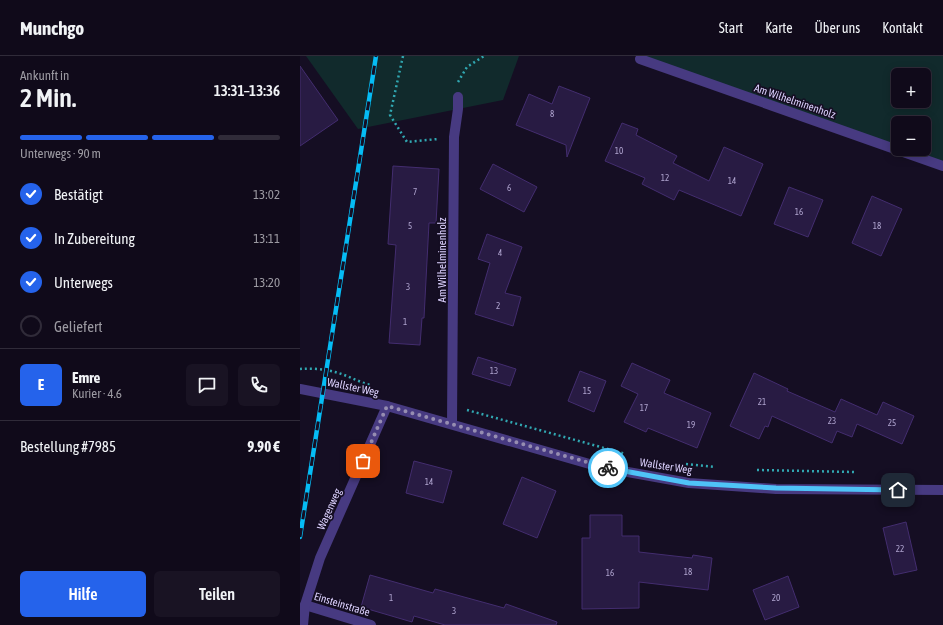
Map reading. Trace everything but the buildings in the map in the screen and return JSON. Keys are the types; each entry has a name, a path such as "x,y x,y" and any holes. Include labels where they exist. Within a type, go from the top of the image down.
{"street":[{"name":"Am Wilhelminenholz","path":"640,58 943,166"},
{"name":"Am Wilhelminenholz","path":"452,424 454,137 458,109 458,96"},
{"name":"Wallster Weg","path":"300,389 387,406 600,467 689,483 776,488 943,490"},
{"name":"Wagenweg","path":"304,625 305,605 320,558 387,406"},
{"name":"Einsteinstraße","path":"305,605 371,625"}],"path":[{"path":"403,56 390,115 407,142 454,137"},
{"path":"458,96 458,83 468,67 484,56"},
{"path":"300,369 308,368 336,372 359,382 374,386"},
{"path":"453,406 628,454"},
{"path":"683,464 718,467"},
{"path":"757,470 858,472"}],"green space":[{"path":"306,56 519,56 503,100 358,129"},
{"path":"643,56 943,56 943,163 924,156 931,156 931,116 891,116 891,145"}],"railway":[{"path":"300,537 376,56"}],"way so far":[{"path":"363,461 387,406 608,468"}],"route":[{"path":"608,468 689,483 776,488 898,490"}]}
